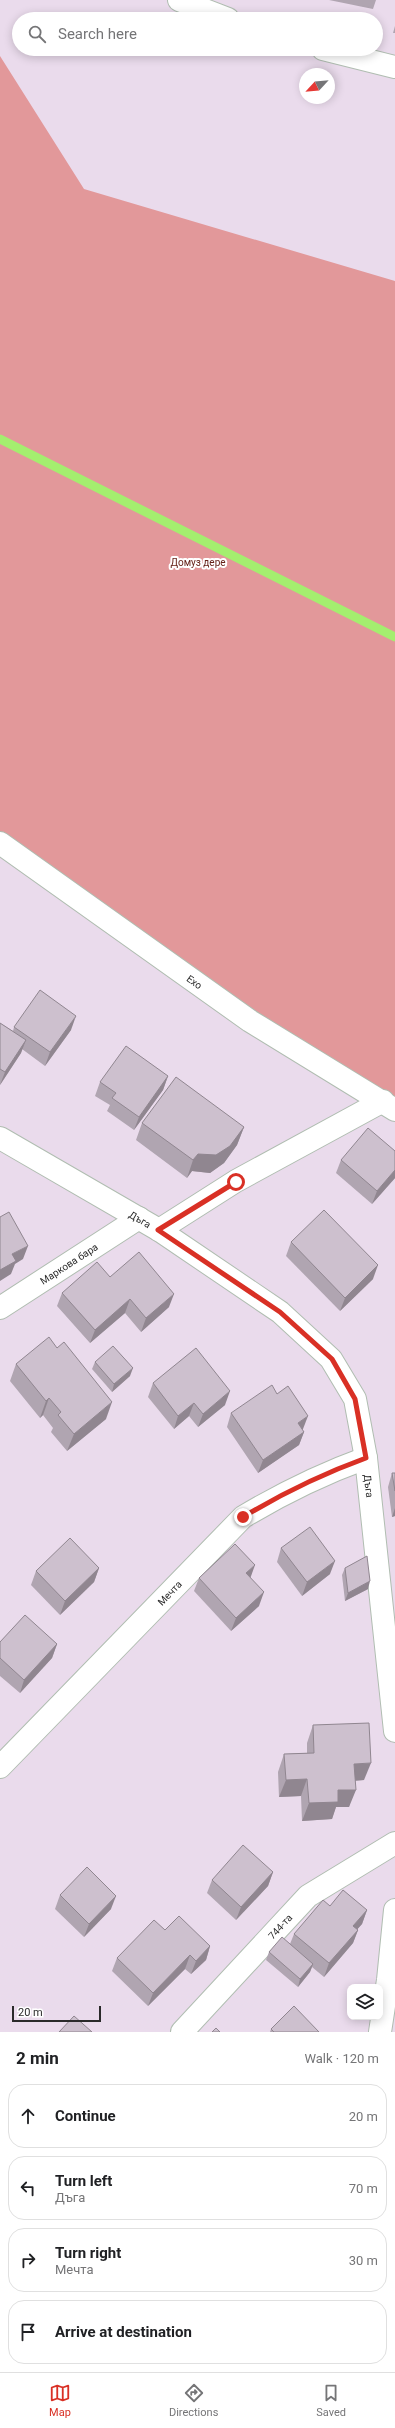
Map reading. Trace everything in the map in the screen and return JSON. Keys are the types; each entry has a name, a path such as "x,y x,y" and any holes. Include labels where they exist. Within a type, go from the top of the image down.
{"street":[{"path":"179,0 210,12"},
{"path":"351,56 395,67"},
{"name":"Ехо","path":"0,843 250,1021 389,1106"},
{"path":"158,1230 236,1182 389,1106"},
{"name":"Дъга","path":"0,1138 158,1230 280,1312 332,1359 355,1399 366,1458 395,1731"},
{"name":"Маркова бара","path":"0,1308 138,1218"},
{"name":"Мечта","path":"0,1767 243,1517 284,1493 326,1473 366,1458"},
{"name":"744-та","path":"182,2032 308,1896 395,1843"},
{"path":"380,2032 388,1980 395,1910"}],"green space":[{"name":"Домуз дере","path":"0,56 84,189 395,281 395,1111 0,843"}],"building":[{"path":"40,990 76,1016 50,1052 14,1027"},
{"path":"0,1023 26,1040 5,1072 0,1069"},
{"path":"126,1046 168,1076 139,1117 112,1098 116,1093 100,1082"},
{"path":"176,1077 244,1127 230,1146 216,1155 198,1154 193,1160 142,1123"},
{"path":"368,1128 395,1151 395,1170 377,1191 341,1160"},
{"path":"324,1210 378,1265 345,1298 291,1242"},
{"path":"9,1212 28,1246 12,1254 16,1261 0,1270 0,1217"},
{"path":"139,1252 174,1294 146,1318 130,1299 95,1330 62,1293 97,1262 110,1277"},
{"path":"49,1337 57,1348 64,1342 112,1402 74,1434 58,1415 61,1412 49,1398 46,1401 16,1364"},
{"path":"113,1346 133,1368 114,1384 95,1362"},
{"path":"196,1348 230,1391 203,1414 194,1403 178,1416 153,1383"},
{"path":"272,1385 277,1394 288,1386 308,1416 298,1423 304,1432 263,1460 231,1413"},
{"path":"392,1473 395,1473 395,1491"},
{"path":"310,1527 335,1561 307,1582 281,1548"},
{"path":"70,1538 99,1568 65,1601 36,1571"},
{"path":"235,1544 255,1565 246,1573 264,1592 236,1618 199,1578"},
{"path":"367,1556 370,1581 348,1593 345,1568"},
{"path":"25,1615 57,1644 24,1680 0,1658 0,1642"},
{"path":"369,1723 371,1763 354,1764 356,1790 338,1790 338,1802 309,1803 307,1779 286,1780 284,1754 314,1753 313,1725"},
{"path":"243,1845 273,1872 241,1907 212,1880"},
{"path":"87,1867 116,1896 89,1924 60,1895"},
{"path":"343,1890 367,1910 353,1926 358,1930 329,1963 294,1934 323,1900 330,1906"},
{"path":"179,1916 210,1946 196,1961 190,1955 153,1993 117,1958 154,1920 165,1930"},
{"path":"282,1937 313,1964 300,1979 269,1952"},
{"path":"294,2006 319,2032 274,2032 271,2029"},
{"path":"74,2016 92,2032 59,2032"},
{"path":"216,2028 220,2032 212,2032"}],"waterway":[{"name":"Домуз дере","path":"0,439 395,637"}],"route":[{"path":"236,1182 158,1230 280,1312 332,1359 355,1399 366,1458 326,1473 284,1493 243,1517"}]}
